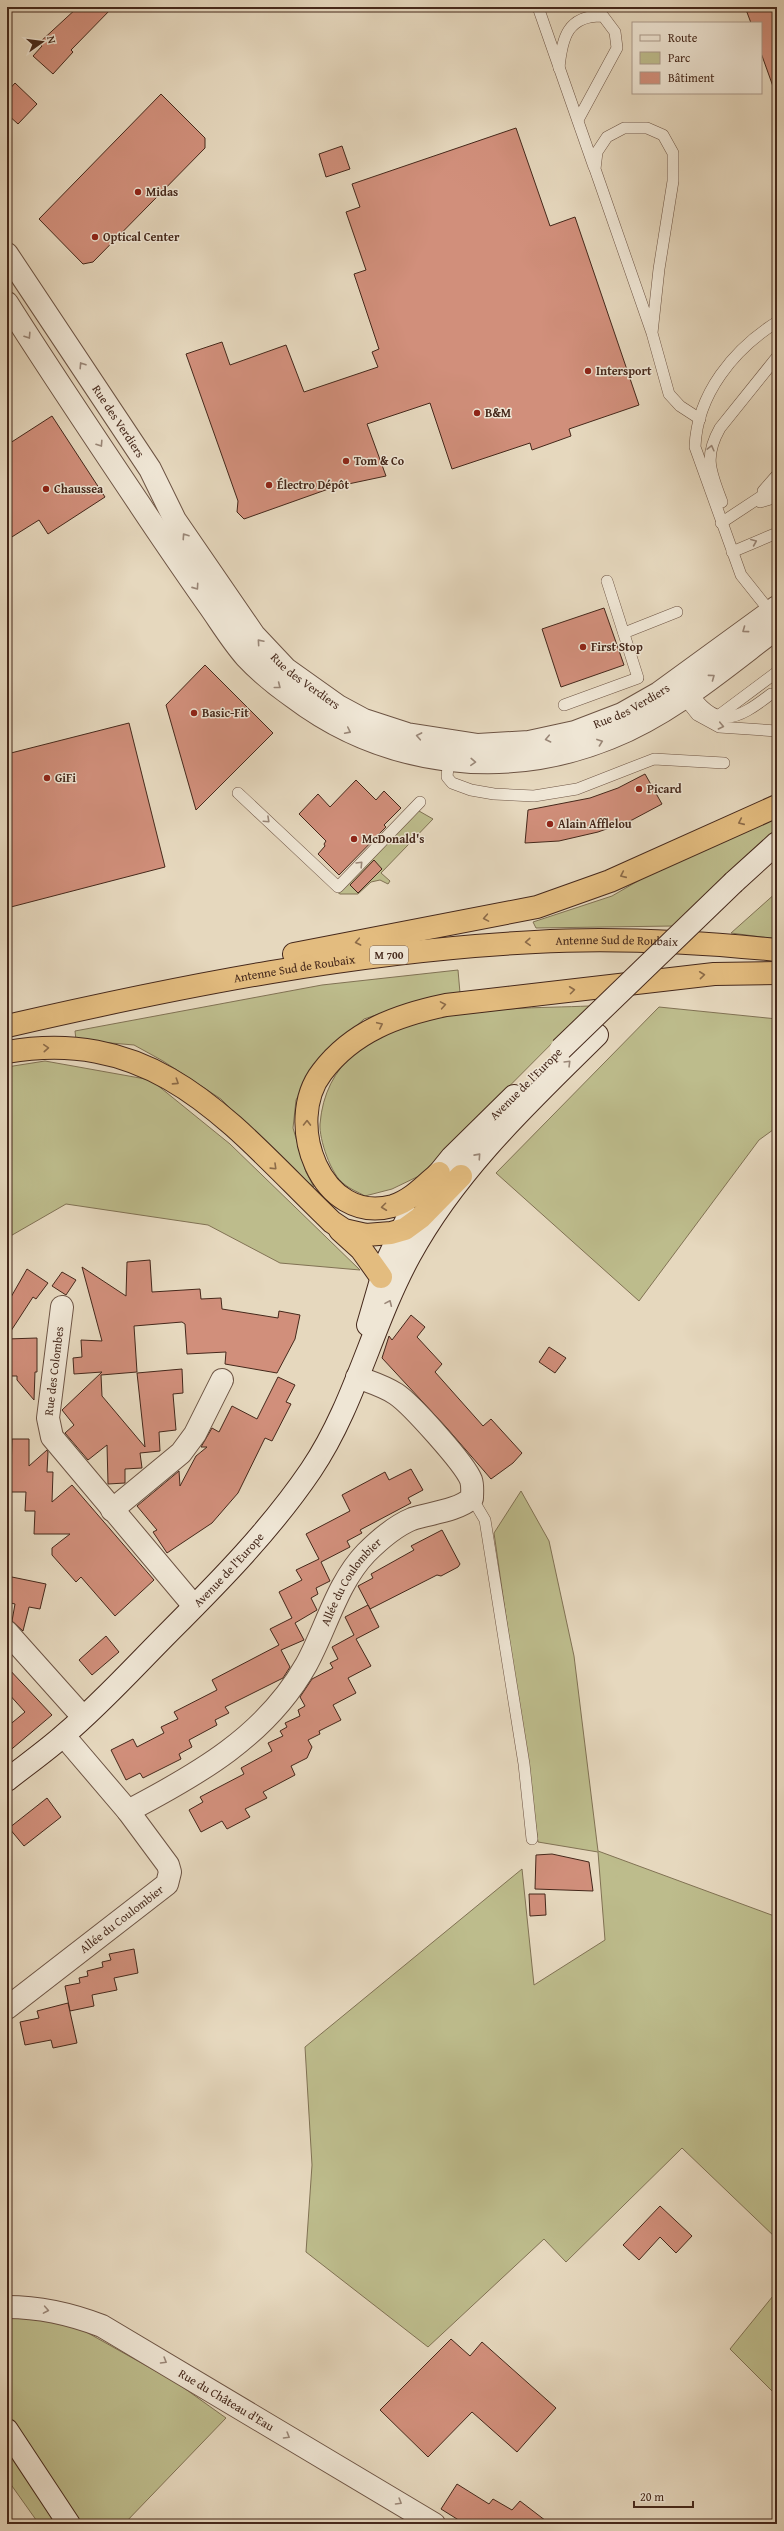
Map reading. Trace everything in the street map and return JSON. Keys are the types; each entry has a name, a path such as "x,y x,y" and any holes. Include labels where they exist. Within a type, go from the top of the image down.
{"highway":[{"path":"72,1011 288,955 537,907 610,881 777,806"},
{"name":"Antenne Sud de Roubaix","path":"7,1026 72,1011 273,971 393,955 490,945 570,940 645,941 777,950"},
{"name":"Antenne Sud de Roubaix","path":"7,1039 105,1017 270,986 446,962 591,954 700,957 777,963"},
{"path":"439,1172 405,1201 382,1208 372,1208 353,1203 336,1192 315,1168 307,1136 308,1103 313,1087 321,1072 332,1059 364,1032 406,1014 446,1005 714,974 777,974"},
{"path":"7,1052 57,1047 92,1050 141,1064 172,1079 222,1117 361,1249 381,1278"},
{"path":"332,1222 344,1230 366,1235 400,1230 414,1225 461,1176"}],"street":[{"name":"Rue des Verdiers","path":"7,254 150,469 175,520 240,616 270,654 286,669 351,713 450,751"},
{"name":"Rue des Verdiers","path":"7,303 163,539 246,657 297,701 347,731 395,750 450,751 529,742 575,732 622,714 681,688 775,617"},
{"name":"Avenue de l'Europe","path":"7,1780 64,1736 84,1717 194,1606 269,1527 300,1487 329,1439 409,1257 425,1228 461,1176 511,1120 597,1034 739,886 777,843"},
{"name":"Avenue de l'Europe","path":"357,1377 381,1278 400,1230 414,1207 439,1172 561,1050 739,886 777,860"},
{"name":"Rue des Colombes","path":"62,1307 48,1418 49,1428 57,1445 194,1606"},
{"path":"357,1377 384,1387 397,1395 416,1413 466,1471 473,1489 472,1498"},
{"path":"112,1510 181,1453 189,1444 222,1380"},
{"name":"Allée du Coulombier","path":"128,1811 216,1762 246,1738 284,1699 306,1664 349,1578 365,1555 386,1535 410,1520 460,1505 472,1498"},
{"path":"7,1632 84,1717"},
{"name":"Allée du Coulombier","path":"7,2008 167,1884 170,1872 168,1865 128,1811 64,1736"},
{"name":"Rue du Château d'Eau","path":"7,2307 34,2308 56,2312 102,2326 434,2524"},
{"path":"7,2430 68,2524"},
{"path":"7,2448 68,2524"}],"lane":[{"path":"538,7 652,333 669,394 680,406 700,419"},
{"path":"559,68 561,51 569,28 588,16 603,16 615,32 617,48 578,120"},
{"path":"594,169 597,152 607,137 624,128 647,128 663,135 673,153 673,182 652,333"},
{"path":"775,617 753,592 695,447 695,433 713,387 729,362 753,338 777,322"},
{"path":"724,521 709,465 709,453 712,441 720,428 777,357"},
{"path":"756,500 777,475"},
{"path":"724,521 777,486"},
{"path":"744,508 777,497"},
{"path":"735,550 777,533"},
{"path":"564,705 638,678 607,581"},
{"path":"624,633 677,612"},
{"path":"718,716 777,672"},
{"path":"681,688 705,711 727,718 753,709 771,694"},
{"path":"681,688 697,715 719,727 758,731 777,731"},
{"path":"753,709 752,722 758,731"},
{"path":"450,751 448,777 452,783 460,787 494,794 534,796 577,789 654,759 724,763"},
{"path":"238,793 338,887 420,802"},
{"path":"472,1498 485,1520 524,1764 532,1839"}],"green space":[{"path":"419,811 433,819 381,873 390,881 388,884 380,880 371,882 358,894 340,894 337,892"},
{"path":"777,815 777,834 673,926 536,928 533,922 612,896 650,874"},
{"path":"777,892 777,939 731,933"},
{"path":"458,970 460,993 427,998 364,1019 316,1063 296,1100 293,1128 306,1172 314,1187 293,1171 221,1099 163,1061 134,1045 76,1040 75,1031 322,985"},
{"path":"589,1006 421,1175 392,1189 365,1196 346,1186 339,1179 330,1165 320,1131 320,1124 331,1084 354,1054 386,1034 424,1020 467,1013 510,1009"},
{"path":"659,1007 777,1019 777,1127 759,1140 639,1301 496,1173"},
{"path":"45,1061 151,1080 230,1144 360,1270 280,1263 208,1225 66,1204 7,1238 7,1067"},
{"path":"521,1491 549,1541 574,1656 598,1851 777,1917 777,2239 682,2148 566,2262 544,2239 428,2347 306,2252 312,2165 305,2047 522,1869 534,1985 605,1940 598,1852 538,1842 494,1533"},
{"path":"777,2291 777,2396 730,2349"},
{"path":"7,2316 72,2324 177,2383 226,2418 124,2524 39,2524 7,2479"}],"building":[{"path":"78,7 113,7 71,50 73,52 53,74 33,56 42,46 39,43"},
{"path":"745,7 777,7 777,92 775,92 762,56 762,22 751,22"},
{"path":"15,83 37,104 18,124 7,114 7,92"},
{"path":"161,94 205,138 205,148 93,262 83,264 39,219"},
{"path":"516,128 550,226 575,217 639,405 569,429 571,436 532,450 530,443 452,469 430,403 367,424 386,476 334,487 244,519 237,512 238,501 186,354 222,342 230,365 286,345 304,392 378,367 372,352 379,349 354,274 366,270 346,212 360,207 352,184"},
{"path":"342,146 350,169 326,177 319,154"},
{"path":"52,416 105,497 48,534 39,520 7,540 7,445"},
{"name":"First Stop","path":"604,608 624,665 561,687 542,629"},
{"path":"205,665 273,733 196,810 166,705"},
{"path":"129,723 165,867 7,908 7,754"},
{"path":"645,774 662,804 632,820 598,832 559,841 525,843 528,810 590,798 618,788"},
{"path":"356,780 376,800 384,791 401,808 384,825 386,827 339,875 318,854 325,846 324,844 326,841 299,814 318,794 330,807"},
{"path":"374,860 382,869 358,893 350,885"},
{"path":"150,1260 152,1292 200,1289 201,1299 221,1298 222,1309 278,1318 279,1311 300,1315 295,1339 277,1373 225,1364 226,1352 187,1354 185,1324 182,1322 134,1326 137,1372 101,1375 102,1396 145,1447 137,1373 182,1369 183,1393 173,1394 176,1430 159,1432 160,1451 140,1453 142,1468 125,1469 125,1483 108,1484 107,1445 88,1460 65,1433 74,1425 62,1410 102,1372 74,1374 73,1358 82,1357 81,1340 102,1341 82,1267 126,1296 127,1262"},
{"path":"27,1269 48,1283 36,1299 33,1297 7,1337 7,1304"},
{"path":"62,1272 76,1280 66,1295 52,1286"},
{"path":"411,1315 425,1327 417,1337 442,1364 435,1372 483,1426 491,1419 522,1453 513,1463 491,1479 446,1427 382,1358 389,1336 392,1340"},
{"path":"37,1338 37,1372 35,1372 34,1400 17,1380 17,1376 7,1376 7,1339"},
{"path":"549,1347 566,1358 555,1373 539,1362"},
{"path":"278,1377 295,1385 286,1402 291,1404 272,1441 265,1438 238,1493 212,1523 167,1553 153,1532 157,1530 137,1506 179,1471 180,1486 196,1456 207,1447 201,1447 212,1428 219,1432 232,1406 257,1419"},
{"path":"12,1439 29,1439 29,1466 47,1450 47,1472 53,1472 52,1502 72,1485 154,1580 115,1616 81,1577 76,1582 52,1555 52,1548 70,1534 34,1534 35,1511 25,1511 26,1492 7,1492 7,1472 11,1472"},
{"path":"411,1469 423,1490 408,1498 411,1503 360,1530 362,1533 347,1541 350,1547 321,1562 330,1581 316,1588 318,1594 311,1598 317,1610 295,1623 304,1640 281,1650 290,1667 283,1678 225,1707 229,1713 215,1720 217,1725 189,1740 192,1747 179,1754 181,1759 143,1778 140,1773 126,1780 111,1750 133,1739 137,1747 164,1733 161,1727 178,1719 174,1712 217,1690 212,1680 279,1645 270,1629 292,1618 279,1592 302,1580 296,1570 319,1559 306,1534 350,1511 342,1495 385,1472 389,1480"},
{"path":"442,1530 460,1564 458,1567 441,1576 437,1575 370,1609 358,1586 373,1578 371,1574 414,1550 411,1546"},
{"path":"7,1576 46,1584 40,1609 29,1607 23,1631 12,1621 15,1604 7,1602"},
{"path":"368,1605 379,1627 356,1639 371,1666 348,1678 356,1693 333,1705 341,1720 319,1731 320,1734 308,1740 312,1747 307,1758 291,1766 295,1775 263,1792 267,1798 245,1809 250,1817 227,1829 222,1821 201,1832 189,1810 203,1802 200,1797 244,1774 241,1768 272,1751 268,1743 283,1736 280,1731 287,1727 285,1723 300,1716 298,1710 305,1706 300,1697 312,1679 333,1668 330,1663 338,1659 332,1647 354,1635 345,1617"},
{"path":"106,1636 119,1652 92,1675 79,1660"},
{"path":"7,1667 52,1715 7,1753 7,1727 25,1712 7,1692"},
{"path":"47,1798 61,1817 24,1846 9,1828"},
{"path":"552,1854 589,1862 593,1891 535,1889 536,1855"},
{"path":"529,1894 545,1894 546,1915 530,1916"},
{"path":"134,1949 138,1973 114,1978 117,1990 92,1995 94,2006 70,2011 65,1986 80,1983 79,1978 88,1976 87,1971 103,1967 102,1962 111,1960 109,1954"},
{"path":"68,2003 77,2043 53,2048 51,2040 25,2045 20,2022 39,2018 37,2011"},
{"path":"660,2206 692,2236 676,2253 660,2237 639,2260 623,2245"},
{"path":"451,2339 470,2356 482,2342 556,2408 517,2452 472,2412 428,2457 380,2410"},
{"path":"457,2484 489,2504 493,2499 512,2510 520,2501 550,2524 465,2524 441,2509"}],"place":[{"name":"Midas","path":"138,192"},
{"name":"Optical Center","path":"95,237"},
{"name":"Intersport","path":"588,371"},
{"name":"B&M","path":"477,413"},
{"name":"Tom & Co","path":"346,461"},
{"name":"Électro Dépôt","path":"269,485"},
{"name":"Chaussea","path":"46,489"},
{"name":"First Stop","path":"583,647"},
{"name":"Basic-Fit","path":"194,713"},
{"name":"GiFi","path":"47,778"},
{"name":"Picard","path":"639,789"},
{"name":"Alain Afflelou","path":"550,824"},
{"name":"McDonald's","path":"354,839"}]}
